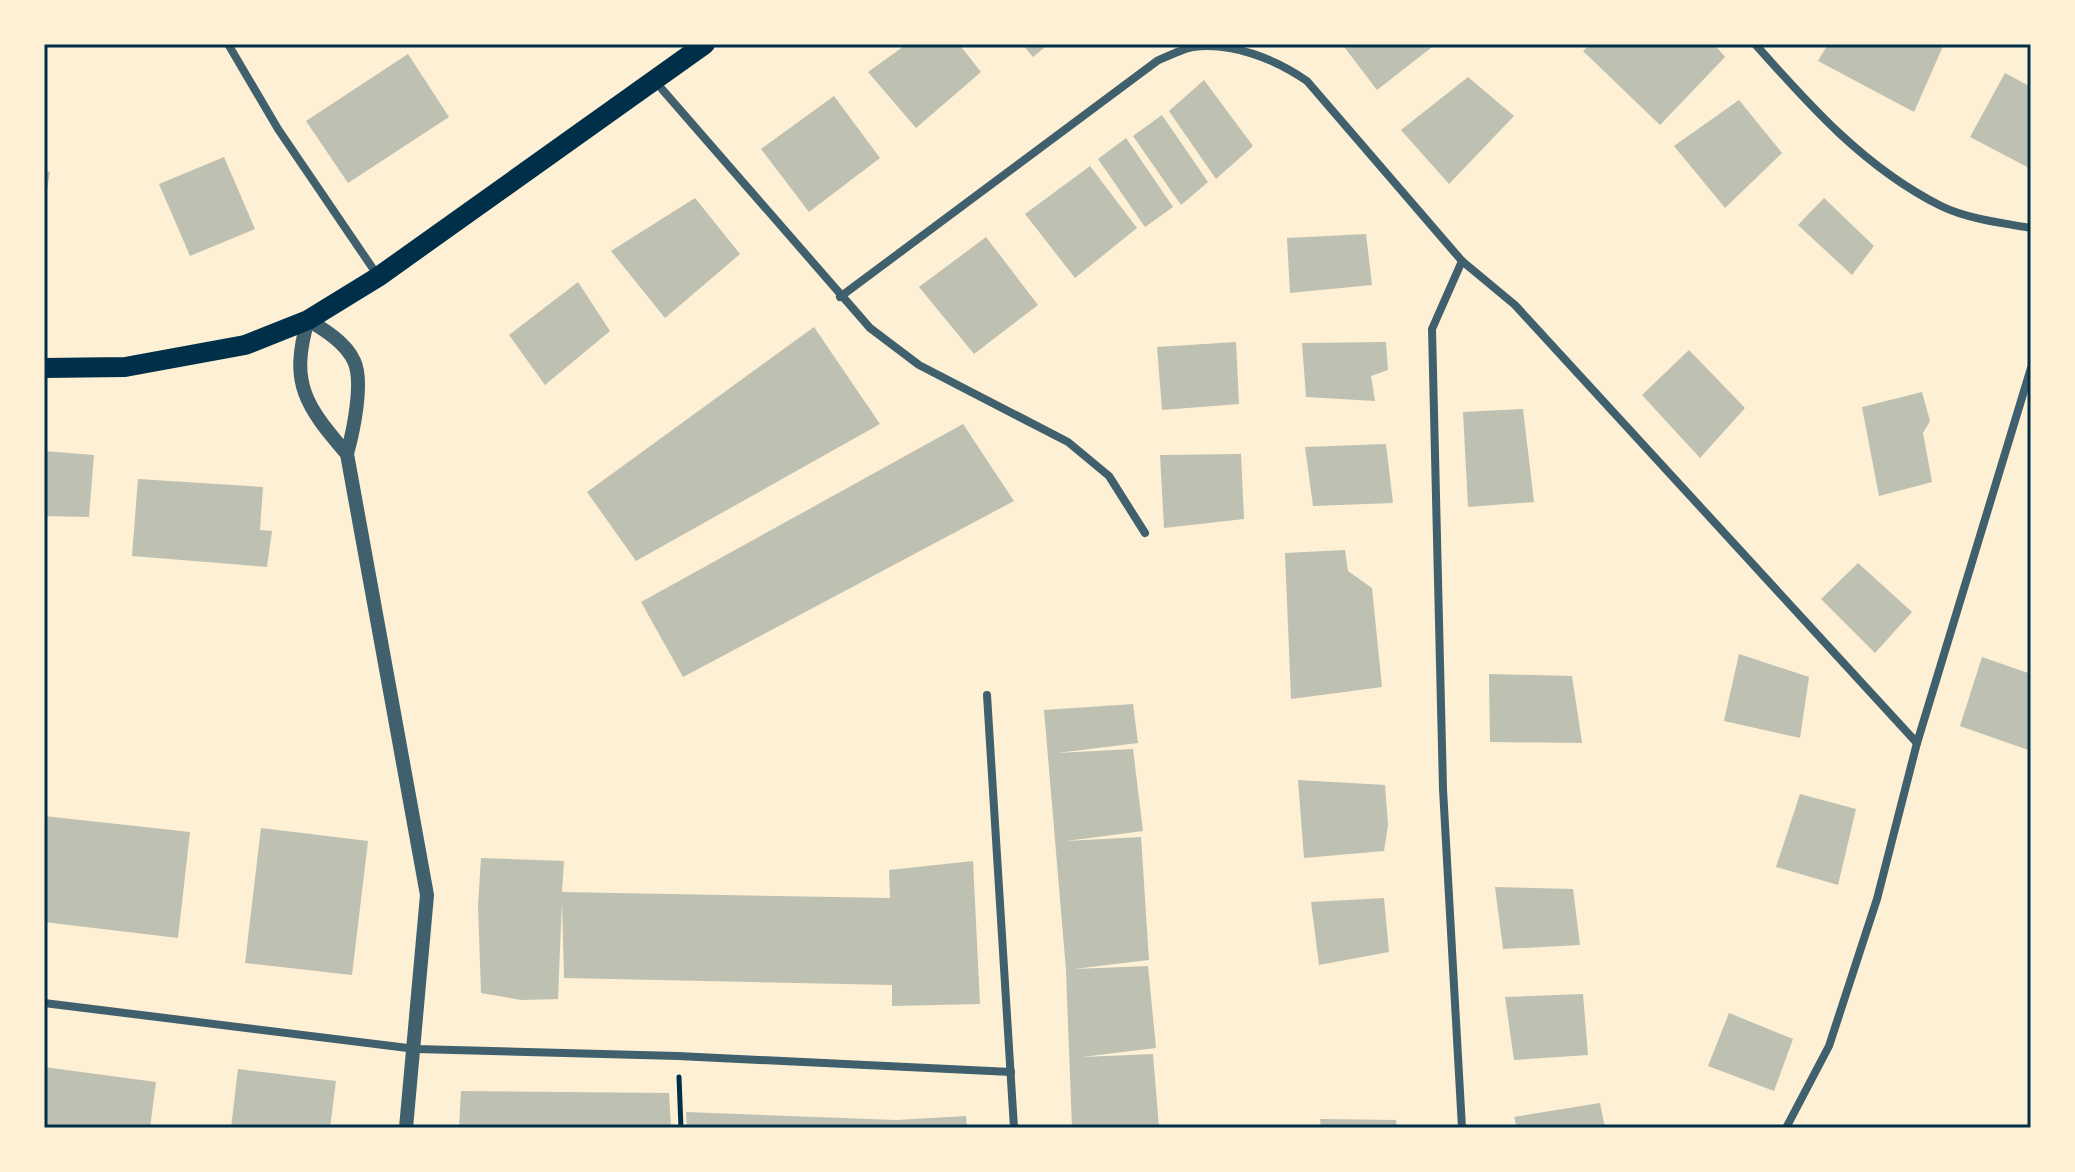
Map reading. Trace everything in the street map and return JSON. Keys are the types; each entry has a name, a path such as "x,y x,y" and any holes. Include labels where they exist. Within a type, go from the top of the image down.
{"main road":[{"path":"44,368 125,367 245,345 308,320 378,277 705,44"}],"street":[{"path":"228,44 278,129 378,277"},
{"path":"1755,44 1832,129 1898,180 1943,207 1989,221 2031,228"},
{"path":"840,297 1157,61 1193,47 1236,50 1278,61 1307,81 1462,261 1515,305 1917,743"},
{"path":"654,80 840,297 896,351 1068,442 1109,476 1145,533"},
{"path":"1462,261 1432,329 1443,789 1462,1128"},
{"path":"347,454 314,413 304,390 298,354 308,320 332,334 355,363 356,418 347,454 427,895 416,1049 406,1128"},
{"path":"1786,1128 1829,1046 1877,899 1917,743 2031,368"},
{"path":"987,695 1014,1128"},
{"path":"44,1003 416,1049 678,1056 1011,1072"}],"path":[{"path":"678,1056 681,1128"}],"building":[{"path":"907,44 959,44 981,72 916,128 868,72"},
{"path":"1022,44 1049,44 1033,57"},
{"path":"1342,44 1436,44 1377,90"},
{"path":"1591,44 1714,44 1725,57 1660,125 1583,51"},
{"path":"1828,44 1944,44 1914,112 1818,61"},
{"path":"408,54 449,117 348,183 306,121"},
{"path":"2005,73 2031,87 2031,169 1970,137"},
{"path":"1468,77 1514,116 1449,184 1401,130"},
{"path":"1204,80 1253,146 1216,179 1169,111"},
{"path":"834,96 880,158 809,212 761,149"},
{"path":"1739,100 1782,153 1725,208 1674,146"},
{"path":"1162,115 1208,182 1181,205 1133,136"},
{"path":"1126,138 1173,207 1145,227 1098,159"},
{"path":"224,157 255,229 190,256 159,184"},
{"path":"1090,166 1137,228 1075,278 1025,214"},
{"path":"44,171 50,172 46,196 44,196"},
{"path":"695,198 740,254 665,318 611,251"},
{"path":"1824,198 1874,246 1852,275 1798,225"},
{"path":"1366,234 1372,285 1290,293 1287,238"},
{"path":"986,237 1038,305 974,354 919,287"},
{"path":"578,282 610,331 545,385 509,335"},
{"path":"814,327 880,424 636,561 587,492"},
{"path":"1236,342 1239,404 1162,410 1157,347"},
{"path":"1386,342 1388,370 1371,376 1375,401 1306,397 1302,343"},
{"path":"1689,350 1745,408 1700,458 1642,395"},
{"path":"1922,392 1930,421 1923,433 1932,482 1879,496 1862,407"},
{"path":"1523,409 1534,502 1468,507 1463,412"},
{"path":"963,424 1014,501 683,677 641,602"},
{"path":"1386,444 1393,503 1313,506 1305,447"},
{"path":"44,451 94,455 89,517 44,516"},
{"path":"1241,454 1244,519 1164,528 1160,455"},
{"path":"138,479 263,487 260,530 272,531 267,567 132,556"},
{"path":"1345,550 1348,571 1372,588 1382,687 1291,699 1285,553"},
{"path":"1858,563 1912,612 1875,653 1821,599"},
{"path":"1739,654 1809,677 1800,738 1724,721"},
{"path":"1982,657 2031,674 2031,751 1960,726"},
{"path":"1489,674 1572,676 1582,743 1490,742"},
{"path":"1133,704 1138,743 1057,753 1133,749 1143,831 1066,841 1141,837 1149,960 1074,969 1148,966 1156,1048 1082,1057 1153,1054 1159,1128 1072,1128 1066,970 1044,710"},
{"path":"1298,780 1385,785 1388,825 1384,851 1304,858"},
{"path":"1800,794 1856,809 1838,885 1776,867"},
{"path":"44,816 190,832 178,938 44,922"},
{"path":"261,828 368,841 352,975 245,963"},
{"path":"481,858 564,861 562,892 890,898 889,870 973,861 980,1004 892,1006 892,985 564,978 562,901 558,999 521,1000 481,993 478,905"},
{"path":"1495,887 1573,889 1580,945 1503,949"},
{"path":"1384,898 1389,952 1319,965 1311,902"},
{"path":"1583,994 1588,1055 1514,1060 1505,997"},
{"path":"1729,1013 1793,1039 1774,1091 1708,1066"},
{"path":"44,1067 156,1082 150,1128 44,1128"},
{"path":"238,1069 336,1081 330,1128 231,1128"},
{"path":"461,1091 669,1093 671,1128 459,1128"},
{"path":"1600,1103 1605,1128 1517,1128 1514,1117"},
{"path":"686,1112 896,1120 966,1116 967,1128 687,1128"},
{"path":"1320,1119 1396,1120 1397,1128 1321,1128"}]}
